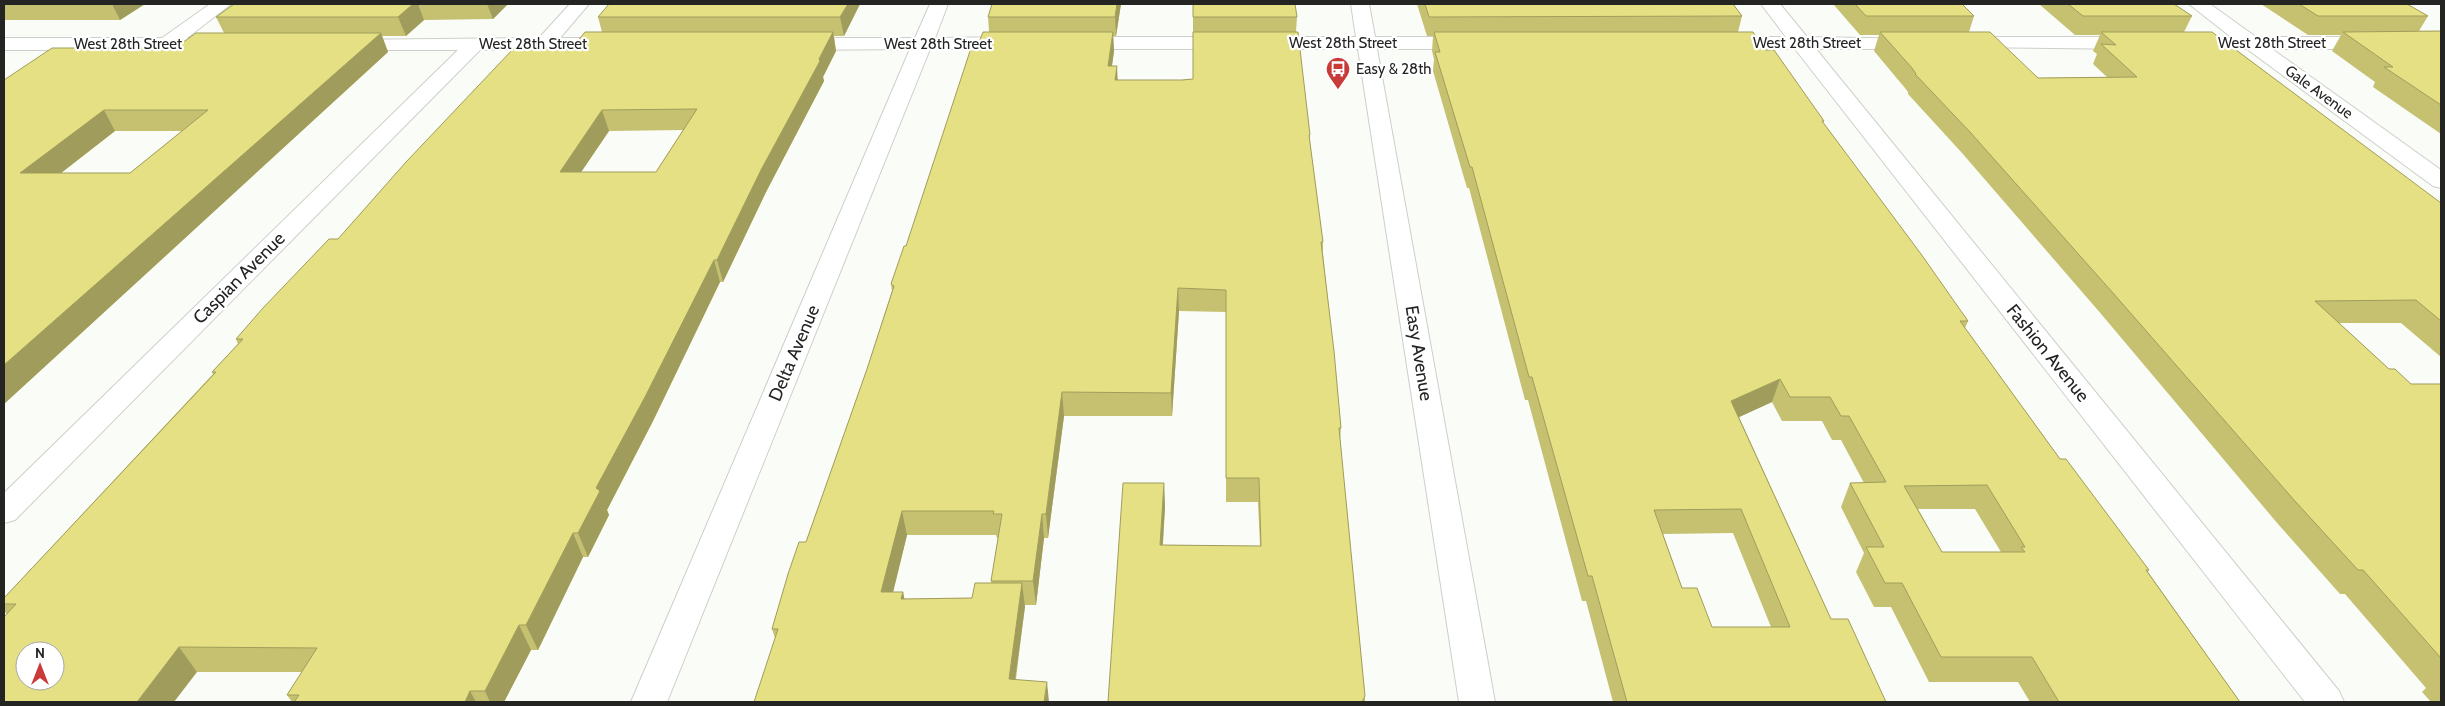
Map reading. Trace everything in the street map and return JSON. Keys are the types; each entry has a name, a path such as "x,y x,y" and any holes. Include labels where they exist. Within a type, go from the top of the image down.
{"street":[{"path":"167,44 222,4"},
{"path":"544,44 580,4"},
{"name":"Delta Avenue","path":"649,702 939,4"},
{"name":"Easy Avenue","path":"1360,4 1477,702"},
{"name":"Fashion Avenue","path":"1770,4 2326,702"},
{"name":"Gale Avenue","path":"2198,4 2441,181"},
{"name":"West 28th Street","path":"1701,43 1930,43"},
{"name":"West 28th Street","path":"1950,43 2441,43"},
{"name":"West 28th Street","path":"4,44 233,44"},
{"path":"4,64 36,44"},
{"name":"West 28th Street","path":"329,44 631,44"},
{"name":"Caspian Avenue","path":"4,512 475,44"},
{"name":"West 28th Street","path":"777,44 1493,44"}],"building":[{"path":"234,4 413,4 398,17 216,17"},
{"path":"609,4 848,4 840,17 598,17"},
{"path":"992,4 1117,4 1115,17 988,17"},
{"path":"1193,4 1295,4 1297,17 1193,17"},
{"path":"1425,4 1733,4 1742,16 1429,17"},
{"path":"1855,4 1962,4 1974,16 1866,16"},
{"path":"2068,4 2174,4 2192,16 2083,16"},
{"path":"2299,4 2407,4 2428,16 2318,16"},
{"path":"2441,31 2441,105 2384,67 2393,67 2343,32"},
{"path":"585,32 833,32 819,59 820,61 761,170 717,260 714,260 645,397 596,488 600,491 578,533 573,533 526,625 519,625 485,691 470,691 465,702 294,702 299,695 287,695 317,648 179,647 137,702 4,702 4,617 16,604 4,604 4,598 216,372 212,372 243,339 236,339 263,308 329,239 338,239 406,162 514,48 572,48","holes":["697,109 656,172 560,172 602,110"]},
{"path":"983,32 1113,32 1108,66 1117,66 1115,80 1182,80 1193,79 1193,32 1298,32 1334,351 1341,428 1339,428 1365,696 1362,702 1108,702 1123,483 1164,483 1160,545 1261,546 1259,478 1226,478 1226,290 1178,288 1171,393 1062,392 1046,514 1042,514 1033,581 991,581 1002,514 993,514 994,511 902,511 881,592 903,592 901,599 972,598 975,583 1022,583 1009,679 1047,682 1044,702 754,702 778,629 772,629 788,574 799,542 806,542 867,369 894,286 891,284 904,246 906,246 972,45 978,45"},
{"path":"1434,32 1753,32 1765,50 1774,50 1824,121 1822,121 1921,254 1968,321 1960,321 2060,459 2066,459 2149,570 2146,570 2240,702 2059,702 2032,657 1941,657 1902,583 1885,583 1866,547 1884,547 1850,483 1886,482 1849,416 1841,416 1830,397 1790,397 1780,379 1731,401 1831,619 1848,619 1886,702 1627,702 1592,576 1588,576 1532,377 1529,377 1472,167 1470,167 1435,52 1440,52","holes":["1987,485 2025,547 2021,547 2025,552 1942,552 1904,486","1741,509 1790,627 1712,627 1697,588 1682,588 1654,510"]},
{"path":"1880,32 1990,32 2038,78 2137,77 2101,44 2116,45 2101,32 2212,32 2441,203 2441,321 2416,300 2315,301 2389,369 2395,369 2411,384 2441,384 2441,658 2363,570 2358,570 2294,500 1970,132 1915,74 1912,68"},
{"path":"196,33 381,33 4,365 4,80 52,48 175,48","holes":["104,110 208,110 130,173 20,173"]}],"place":[{"name":"Easy & 28th","path":"1338,90"}]}
